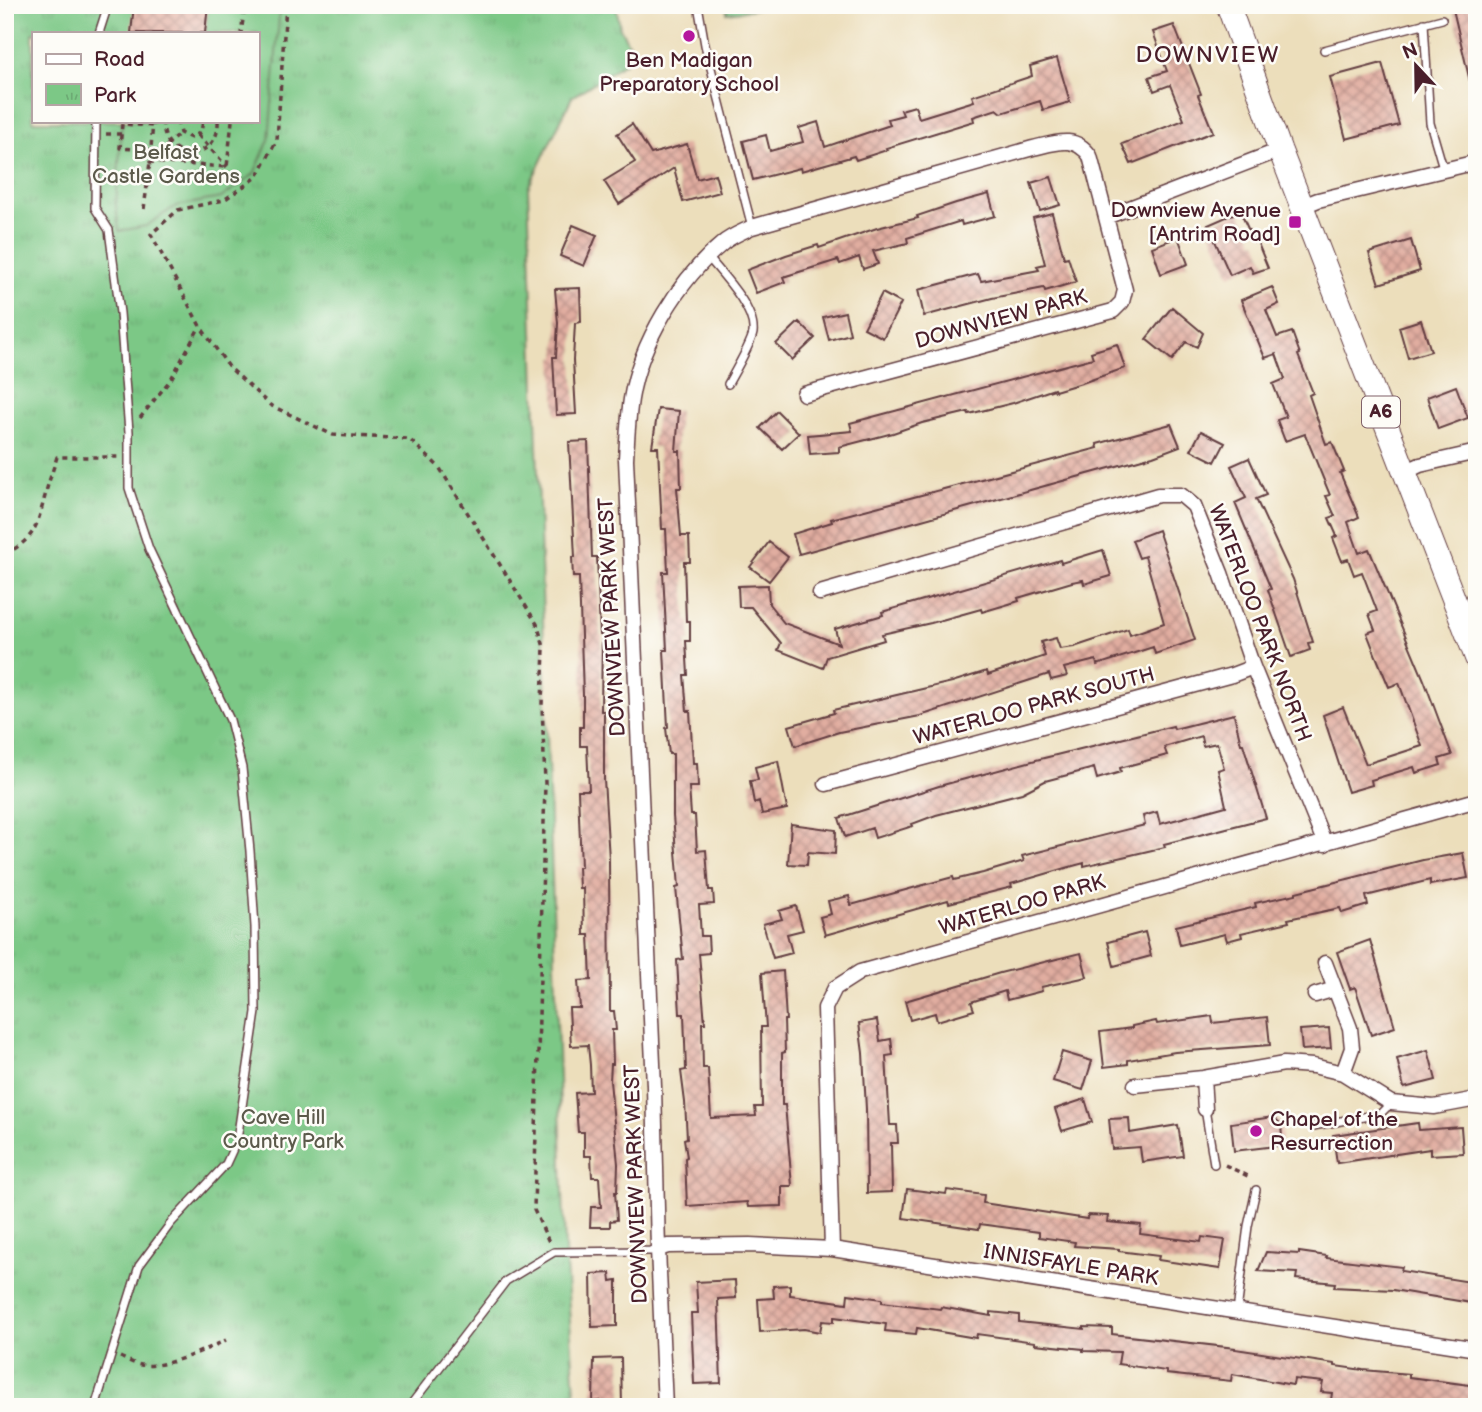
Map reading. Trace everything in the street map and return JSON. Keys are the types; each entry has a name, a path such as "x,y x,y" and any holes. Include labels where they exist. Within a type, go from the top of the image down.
{"main road":[{"name":"A6","path":"1228,5 1280,150 1477,659"}],"street":[{"name":"DOWNVIEW PARK WEST","path":"665,1407 654,1086 626,459 631,397 645,347 667,308 708,257 726,241 752,227 1058,142 1083,145 1090,156"},
{"path":"1106,217 1280,150"},
{"name":"DOWNVIEW PARK","path":"804,394 1113,311 1122,302 1125,290 1090,156"},
{"path":"1303,206 1318,200 1477,162"},
{"path":"1405,472 1420,465 1477,452"},
{"name":"WATERLOO PARK NORTH","path":"820,593 1158,495 1181,495 1194,506 1221,573 1253,667 1325,844"},
{"name":"WATERLOO PARK SOUTH","path":"825,783 1232,675 1253,667"},
{"name":"WATERLOO PARK","path":"832,1249 825,1009 835,988 860,972 1477,800"},
{"path":"1325,963 1350,1028 1352,1048 1343,1073"},
{"path":"1315,995 1335,989"},
{"path":"1135,1086 1284,1064 1313,1066 1343,1073 1391,1102 1434,1107 1477,1099"},
{"path":"1203,1078 1205,1109"},
{"name":"INNISFAYLE PARK","path":"658,1249 668,1246 750,1245 832,1249 1477,1349"}],"lane":[{"path":"99,32 108,5"},
{"path":"698,5 705,45 752,227"},
{"path":"1324,50 1442,19"},
{"path":"1424,23 1430,123 1444,171"},
{"path":"95,1407 139,1266 171,1223 226,1164 237,1140 256,1012 255,927 242,768 230,720 149,549 129,488 129,432 120,313 109,230 95,208 96,122"},
{"path":"708,257 748,311 753,333 728,384"},
{"path":"1313,1126 1380,1114 1391,1102"},
{"path":"1205,1109 1214,1164"},
{"path":"1237,1312 1248,1226 1256,1190"},
{"path":"408,1407 506,1281 554,1252 658,1249"}],"path":[{"path":"286,5 277,140 257,177 224,200 178,209 150,234 200,326 229,367 270,405 333,435 409,439 439,467 537,624 544,647 542,704 545,783 534,1210 554,1252"},
{"path":"212,10 244,13 241,32"},
{"path":"163,122 162,130 168,143 183,153 209,147 218,132 218,122"},
{"path":"177,122 180,133 187,138 198,135 203,122"},
{"path":"227,167 232,122"},
{"path":"144,209 150,162 151,150 153,123 122,124 120,148 151,150"},
{"path":"150,162 180,133"},
{"path":"115,134 121,134"},
{"path":"198,135 227,167"},
{"path":"150,162 227,167"},
{"path":"129,432 171,379 200,326"},
{"path":"5,554 23,545 38,524 57,457 83,455 129,458"},
{"path":"1214,1164 1229,1165 1254,1179 1256,1190"},
{"path":"112,1354 141,1365 158,1365 211,1348 226,1340"}],"green space":[{"name":"Cave Hill Country Park","path":"5,5 616,5 620,28 635,56 572,97 528,188 565,1250 576,1407 5,1407"},
{"name":"Belfast Castle Gardens","path":"208,5 280,5 269,140 254,174 221,198 176,206 146,226 119,231 116,205 122,122 259,122 259,32 205,32"},
{"path":"726,5 782,5 727,13"}],"building":[{"path":"134,5 208,5 205,32 131,32"},
{"path":"1452,5 1477,5 1477,90 1472,90"},
{"path":"1174,25 1213,132 1131,164 1122,144 1184,120 1170,85 1154,91 1149,77 1167,71 1153,32"},
{"path":"1057,58 1070,102 1043,110 1040,101 1002,113 997,109 973,117 974,121 856,160 854,156 801,171 800,168 753,180 743,141 766,135 770,151 803,142 799,128 818,122 825,147 890,125 888,119 903,115 901,110 915,106 919,118 974,101 972,96 1032,76 1030,66"},
{"path":"1382,63 1399,125 1346,139 1330,77"},
{"path":"632,124 651,154 687,144 697,179 715,174 720,192 683,202 674,168 619,204 604,181 635,162 617,134"},
{"path":"1051,177 1060,205 1040,211 1031,183"},
{"path":"989,194 995,216 962,225 961,221 907,238 908,243 873,251 878,264 863,269 859,257 840,264 838,260 783,277 785,282 756,293 747,270 786,255 818,245 819,248"},
{"path":"1240,211 1268,268 1253,273 1250,266 1230,275 1208,225"},
{"path":"1052,213 1064,258 1068,257 1076,282 1045,291 1044,288 992,298 924,316 918,290 978,274 981,281 1039,270 1037,266 1045,264 1033,218"},
{"path":"573,225 597,235 584,266 560,256"},
{"path":"1178,237 1188,264 1161,274 1152,247"},
{"path":"1411,240 1420,271 1379,284 1369,253"},
{"path":"1272,287 1279,304 1266,310 1277,337 1292,332 1313,393 1309,395 1326,444 1332,442 1344,471 1340,473 1359,517 1348,522 1359,553 1369,549 1452,755 1439,759 1441,765 1416,773 1414,767 1371,780 1372,785 1348,792 1323,715 1343,707 1366,764 1422,746 1399,683 1389,687 1367,633 1375,630 1369,614 1377,611 1362,572 1354,575 1348,559 1342,561 1333,538 1337,536 1329,518 1335,516 1326,496 1330,495 1305,434 1285,441 1277,420 1286,417 1273,384 1285,379 1276,354 1265,358 1241,300"},
{"path":"580,288 581,322 575,323 573,360 576,414 556,415 553,357 556,357 558,323 555,289"},
{"path":"882,293 901,303 883,338 864,328"},
{"path":"1172,307 1203,333 1197,347 1186,342 1172,360 1146,339"},
{"path":"845,312 850,334 829,340 823,317"},
{"path":"1421,320 1431,351 1408,358 1399,327"},
{"path":"799,322 815,338 792,360 776,344"},
{"path":"1117,344 1125,368 1013,403 922,423 839,447 839,452 810,454 808,435 852,431 850,423 1093,358 1091,352"},
{"path":"1456,386 1468,418 1438,429 1427,397"},
{"path":"658,409 679,411 676,451 680,451 681,488 677,488 681,536 689,536 690,562 684,562 686,621 690,621 690,641 686,641 688,675 684,675 698,787 689,787 691,815 695,815 697,851 706,850 709,890 713,890 714,904 699,905 701,936 708,936 709,953 699,954 705,1023 702,1023 703,1068 708,1068 711,1118 756,1116 755,1107 762,1107 761,1027 766,1027 762,973 783,971 786,1020 785,1052 782,1053 782,1105 785,1105 792,1186 782,1186 782,1206 748,1207 747,1202 687,1206 687,1157 684,1139 687,1138 681,1071 686,1070 684,1014 680,1014 677,960 683,959 676,888 679,887 673,816 673,754 669,754 666,728 664,650 667,650 663,572 668,572 666,529 662,529 658,447 652,447"},
{"path":"777,411 799,433 782,449 760,428"},
{"path":"1171,424 1180,446 1153,456 799,554 793,534 832,522 831,519 1098,448 1097,444"},
{"path":"1201,431 1225,443 1215,462 1191,450"},
{"path":"588,441 592,557 597,557 602,635 601,711 604,711 604,780 609,859 610,1011 614,1011 616,1030 612,1030 613,1064 610,1081 618,1164 615,1192 617,1220 610,1221 610,1227 590,1227 591,1207 601,1207 599,1177 592,1177 591,1156 584,1156 584,1132 578,1132 575,1093 591,1092 590,1065 588,1045 571,1046 569,1008 580,1008 578,981 591,980 589,935 584,935 583,888 579,888 578,867 581,867 578,790 589,790 587,746 580,746 583,695 579,577 573,577 572,557 575,557 569,442"},
{"path":"1249,458 1266,495 1256,499 1293,579 1313,642 1308,643 1310,650 1291,657 1268,590 1271,589 1235,503 1246,498 1231,466"},
{"path":"1158,530 1195,640 1155,654 1153,647 1097,665 1096,660 1064,668 1067,676 1051,680 1049,674 920,716 839,732 795,746 789,726 834,713 833,710 987,671 988,675 1045,656 1041,642 1056,638 1060,649 1128,629 1130,635 1164,623 1145,556 1139,558 1132,540"},
{"path":"769,542 788,557 769,581 750,567"},
{"path":"1103,550 1111,576 1084,584 1083,580 1072,582 982,612 981,609 882,634 884,640 827,657 823,668 778,650 781,643 751,607 739,607 738,586 768,585 769,604 784,623 839,644 835,629 883,615 882,612"},
{"path":"1234,714 1241,744 1266,818 1164,844 1165,847 1084,866 1084,863 1011,884 1012,887 949,903 948,900 825,935 820,917 831,914 828,901 849,896 851,905 953,877 954,880 983,873 1024,861 1022,856 1145,825 1143,816 1157,812 1160,824 1226,806 1218,770 1224,768 1217,743 1203,746 1201,736 1164,747 1167,755 1120,768 1121,772 1097,779 1094,768 1045,781 1022,793 936,815 912,824 913,826 875,838 872,828 845,837 839,818 939,786 1036,760 1173,726 1174,729"},
{"path":"778,761 787,809 762,814 759,801 754,803 750,781 758,780 755,767"},
{"path":"791,824 836,830 835,854 808,852 807,865 788,864"},
{"path":"1463,853 1468,878 1430,885 1430,880 1366,896 1368,905 1342,913 1340,908 1288,919 1289,922 1241,933 1242,937 1227,941 1225,934 1180,945 1176,926 1256,907 1255,903 1296,892 1423,860"},
{"path":"796,906 803,930 787,934 792,953 773,958 763,924 782,919 779,911"},
{"path":"1145,932 1151,956 1114,966 1108,942"},
{"path":"1370,940 1395,1027 1371,1035 1355,987 1350,989 1337,952"},
{"path":"1081,953 1087,977 1041,987 1042,991 1007,1000 1005,991 971,1002 974,1010 937,1021 935,1013 910,1020 905,1001"},
{"path":"1212,1016 1213,1023 1267,1017 1270,1045 1175,1052 1104,1067 1100,1032 1132,1028 1156,1021 1157,1024"},
{"path":"877,1020 880,1041 891,1039 893,1055 886,1056 890,1125 897,1125 898,1143 891,1143 892,1192 867,1193 866,1109 859,1023"},
{"path":"1329,1028 1331,1048 1302,1050 1300,1030"},
{"path":"1428,1050 1436,1080 1404,1088 1397,1059"},
{"path":"1062,1052 1092,1061 1083,1090 1053,1081"},
{"path":"1085,1099 1092,1122 1062,1131 1055,1109"},
{"name":"Chapel of the Resurrection","path":"1273,1117 1281,1124 1282,1138 1276,1146 1234,1151 1231,1123"},
{"path":"1129,1118 1130,1133 1178,1125 1183,1156 1142,1162 1140,1147 1112,1149 1109,1119"},
{"path":"1418,1123 1419,1130 1461,1127 1463,1153 1430,1155 1430,1149 1337,1163 1333,1135"},
{"path":"907,1189 946,1194 947,1190 984,1195 983,1203 1087,1219 1088,1215 1108,1216 1107,1222 1141,1225 1140,1234 1201,1242 1202,1237 1225,1240 1220,1269 1158,1260 1159,1256 1119,1249 1074,1246 1075,1242 1039,1237 1039,1232 980,1224 979,1229 903,1218"},
{"path":"1266,1252 1299,1252 1402,1267 1401,1271 1477,1283 1477,1304 1393,1290 1334,1287 1335,1283 1296,1279 1297,1273 1258,1271"},
{"path":"610,1273 611,1281 617,1280 617,1326 592,1327 591,1274"},
{"path":"735,1280 736,1298 718,1299 721,1383 694,1384 691,1313 698,1313 696,1282"},
{"path":"790,1285 790,1295 847,1303 848,1294 882,1299 882,1302 941,1307 991,1316 991,1312 1019,1315 1019,1322 1084,1329 1112,1328 1112,1334 1235,1348 1335,1366 1409,1374 1409,1377 1477,1386 1477,1407 1436,1404 1436,1407 1357,1407 1358,1404 1331,1400 1332,1393 1321,1392 1323,1382 1294,1379 1293,1385 1232,1374 1231,1381 1166,1374 1166,1371 1118,1364 1120,1352 1083,1351 1035,1342 977,1334 976,1338 917,1328 916,1334 885,1331 886,1324 834,1317 834,1322 822,1321 820,1332 804,1329 760,1332 758,1299 774,1298 773,1286"},
{"path":"621,1358 622,1407 600,1407 600,1401 593,1402 594,1359"}],"place":[{"name":"Ben Madigan Preparatory School","path":"689,36"},
{"name":"Downview Avenue [Antrim Road]","path":"1295,222"},
{"name":"Chapel of the Resurrection","path":"1256,1131"}],"district":[{"name":"DOWNVIEW","path":"1208,55"}]}
